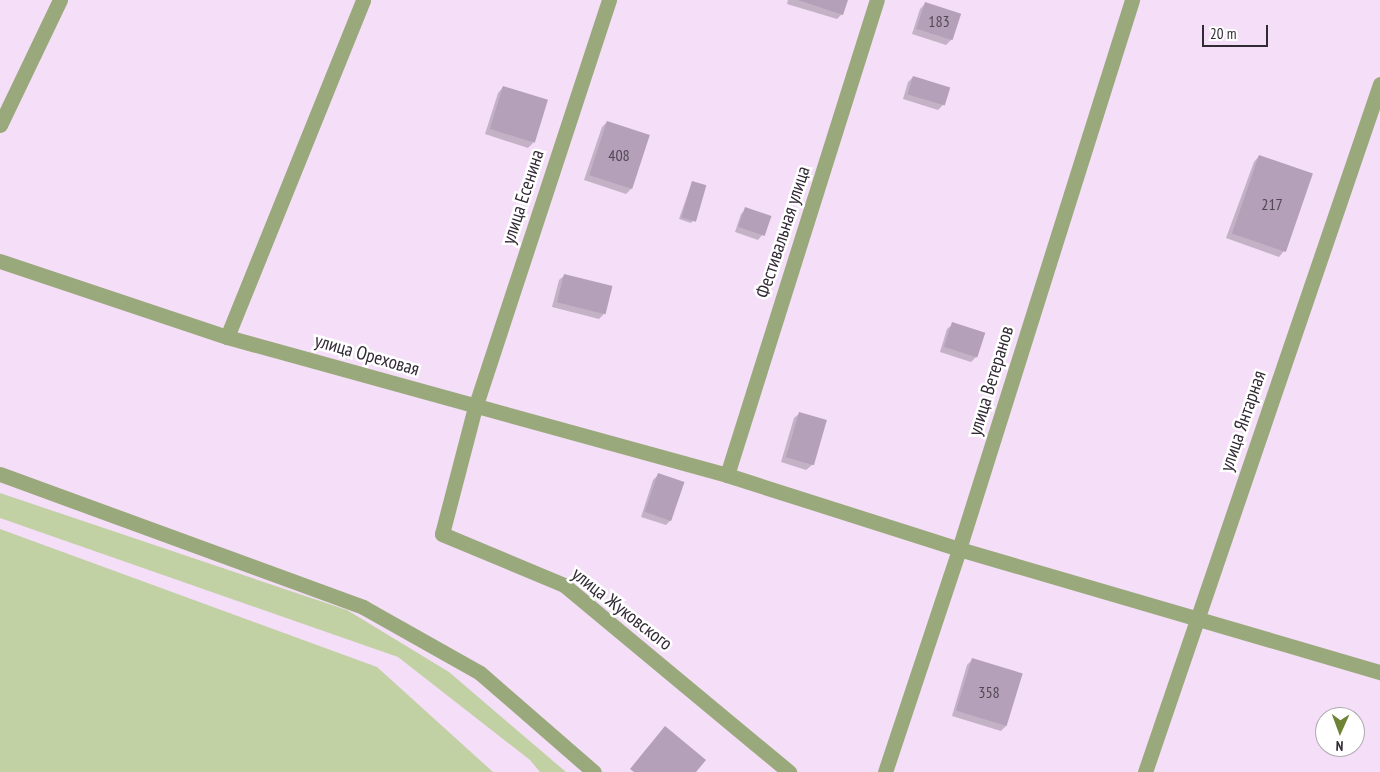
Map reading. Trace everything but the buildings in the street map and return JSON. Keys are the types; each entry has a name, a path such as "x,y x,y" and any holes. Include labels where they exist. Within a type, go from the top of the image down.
{"street":[{"path":"0,125 60,0"},
{"path":"227,337 363,0"},
{"name":"улица Есенина","path":"475,407 610,0"},
{"name":"Фестивальная улица","path":"727,475 877,0"},
{"name":"улица Ветеранов","path":"885,772 959,548 1132,0"},
{"name":"улица Янтарная","path":"1145,772 1380,84"},
{"name":"улица Ореховая","path":"0,261 227,337 727,475 959,548 1380,672"},
{"name":"улица Жуковского","path":"475,407 442,534 564,585 789,772"},
{"path":"0,474 363,607 480,673 594,772"}],"green space":[{"path":"0,493 347,610 449,672 566,772 540,772 530,760 398,657 0,518"},
{"path":"0,529 377,667 493,772 0,772"}]}
